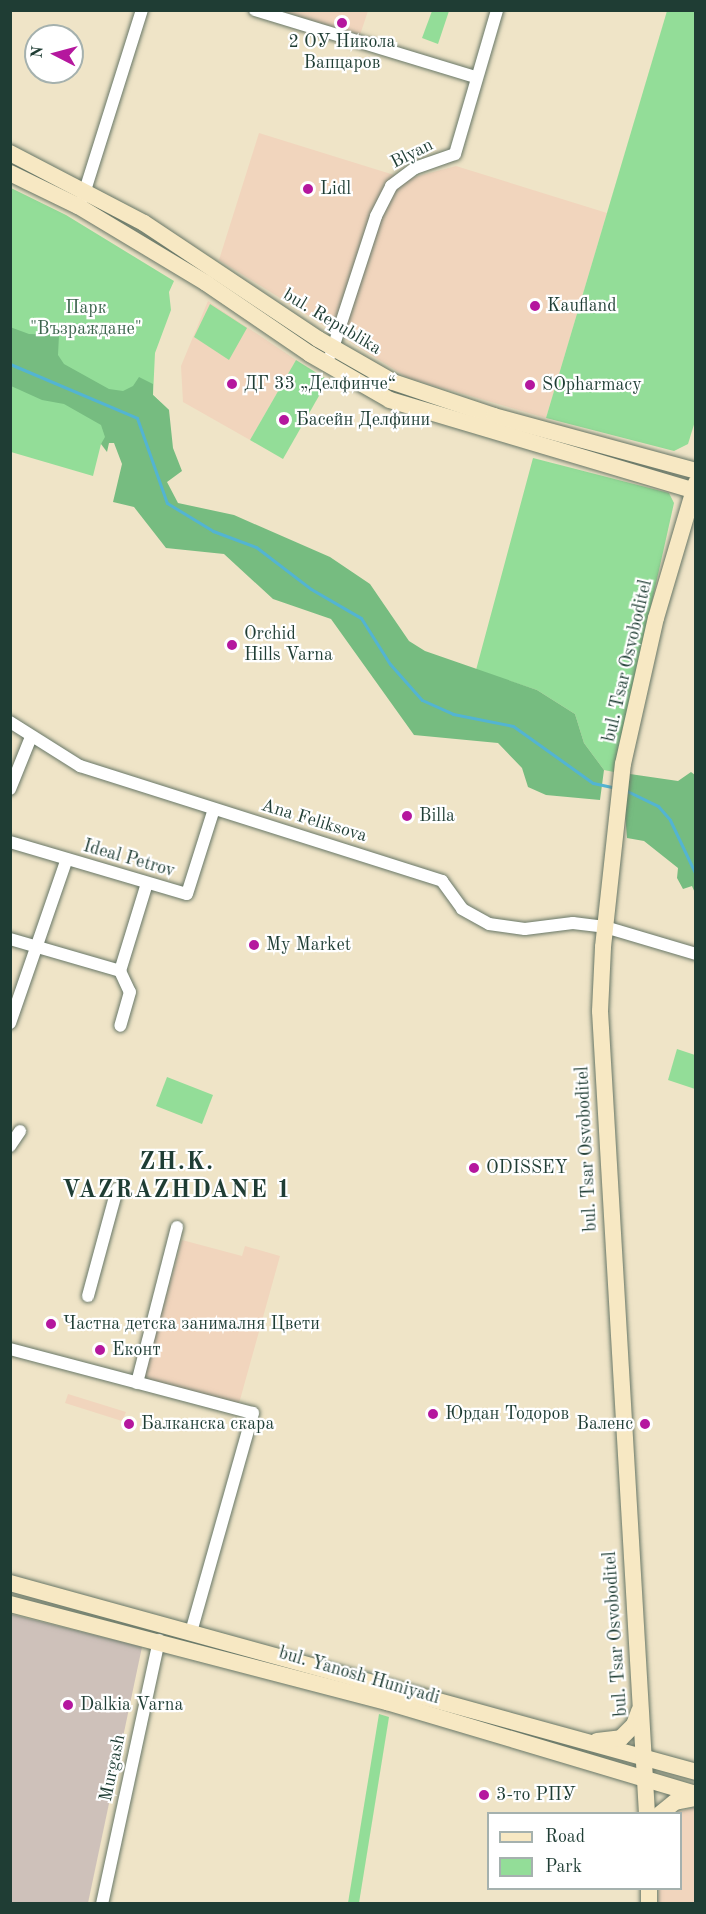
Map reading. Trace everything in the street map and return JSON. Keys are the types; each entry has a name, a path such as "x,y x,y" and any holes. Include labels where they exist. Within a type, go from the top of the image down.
{"street":[{"path":"82,199 142,10"},
{"path":"255,10 476,77"},
{"name":"Blyan","path":"327,364 381,203 402,176 455,154 497,10"},
{"name":"bul. Republika","path":"10,153 327,364 407,407 695,488"},
{"name":"bul. Republika","path":"10,174 144,224 334,348 423,395 696,471"},
{"name":"bul. Tsar Osvoboditel","path":"647,1812 601,1062 604,927 622,773 656,618 695,488"},
{"name":"Ana Feliksova","path":"10,722 80,766 442,881 462,909 489,924 525,929 573,924 604,927 696,954"},
{"path":"10,789 32,737"},
{"name":"Ideal Petrov","path":"10,842 66,861 187,894 214,809"},
{"path":"10,1023 66,861"},
{"path":"120,1026 130,992 120,971 147,883"},
{"path":"10,939 120,971"},
{"path":"10,1146 20,1131"},
{"path":"87,1296 117,1189"},
{"path":"137,1383 177,1227"},
{"path":"10,1349 253,1413 191,1632"},
{"name":"bul. Yanosh Huniyadi","path":"10,1583 644,1760 696,1772"},
{"name":"bul. Yanosh Huniyadi","path":"10,1604 387,1702 696,1796"},
{"name":"Murgash","path":"102,1904 159,1641"},
{"path":"578,1740 621,1738 634,1725 640,1708"},
{"path":"662,1812 675,1802 696,1796"}],"shaded area":[{"name":"2 ОУ Никола Вапцаров","path":"368,10 360,35 281,11"},
{"path":"259,133 407,179 456,166 607,213 546,418 408,378 219,260"},
{"name":"ДГ 33 „Делфинче“","path":"208,301 296,360 250,440 183,402 181,366"},
{"path":"182,1240 242,1256 245,1246 280,1256 238,1407 143,1380"},
{"path":"68,1394 126,1412 122,1421 65,1403"},
{"path":"10,1614 142,1647 88,1903 11,1903"},
{"path":"695,1807 695,1903 658,1904 659,1890 682,1890 682,1812 678,1812"}],"green space":[{"path":"432,11 449,11 438,44 422,38"},
{"path":"667,11 696,11 696,418 688,444 674,451 546,418"},
{"name":"Парк \"Възраждане\"","path":"11,188 66,215 174,281 169,292 171,310 155,353 153,395 169,410 101,444 93,476 11,452"},
{"path":"210,304 247,328 229,360 194,337"},
{"path":"10,327 29,334 59,335 58,355 64,364 109,389 123,391 133,386 139,377 153,384 153,395 169,410 173,448 182,471 167,482 178,503 234,515 330,557 370,584 409,641 425,651 537,690 575,714 584,743 604,770 600,800 546,795 528,787 522,768 498,743 414,735 331,619 273,599 224,554 166,548 134,507 113,502 122,464 114,443 109,443 107,452 101,444 105,437 101,425 64,404 42,400 11,386"},
{"path":"296,360 328,380 283,459 250,440"},
{"path":"533,458 669,493 674,503 614,772 604,770 584,743 575,714 537,690 476,670"},
{"path":"691,772 695,775 695,893 692,886 683,889 677,878 678,868 644,841 627,838 625,813 630,774 678,781"},
{"path":"677,1049 695,1055 695,1089 668,1080"},
{"path":"167,1077 213,1095 202,1124 156,1106"},
{"path":"379,1714 389,1717 359,1903 348,1903"}],"waterway":[{"path":"10,364 137,418 167,503 213,531 256,547 311,589 361,618 390,664 422,700 453,714 513,726 593,783 616,788"},
{"path":"625,790 658,806 670,820 696,875"}],"place":[{"name":"2 ОУ Никола Вапцаров","path":"342,23"},
{"name":"Lidl","path":"308,189"},
{"name":"Kaufland","path":"535,306"},
{"name":"ДГ 33 „Делфинче“","path":"232,384"},
{"name":"SOpharmacy","path":"530,385"},
{"name":"Басейн Делфини","path":"284,420"},
{"name":"Orchid Hills Varna","path":"232,645"},
{"name":"Billa","path":"407,816"},
{"name":"My Market","path":"254,945"},
{"name":"ODISSEY","path":"474,1168"},
{"name":"Частна детска занималня Цвети","path":"51,1324"},
{"name":"Еконт","path":"100,1350"},
{"name":"Юрдан Тодоров","path":"433,1414"},
{"name":"Балканска скара","path":"129,1424"},
{"name":"Валенс","path":"645,1424"},
{"name":"Dalkia Varna","path":"68,1705"},
{"name":"3-то РПУ","path":"484,1795"}],"district":[{"name":"ZH.K. VAZRAZHDANE 1","path":"177,1178"}]}
